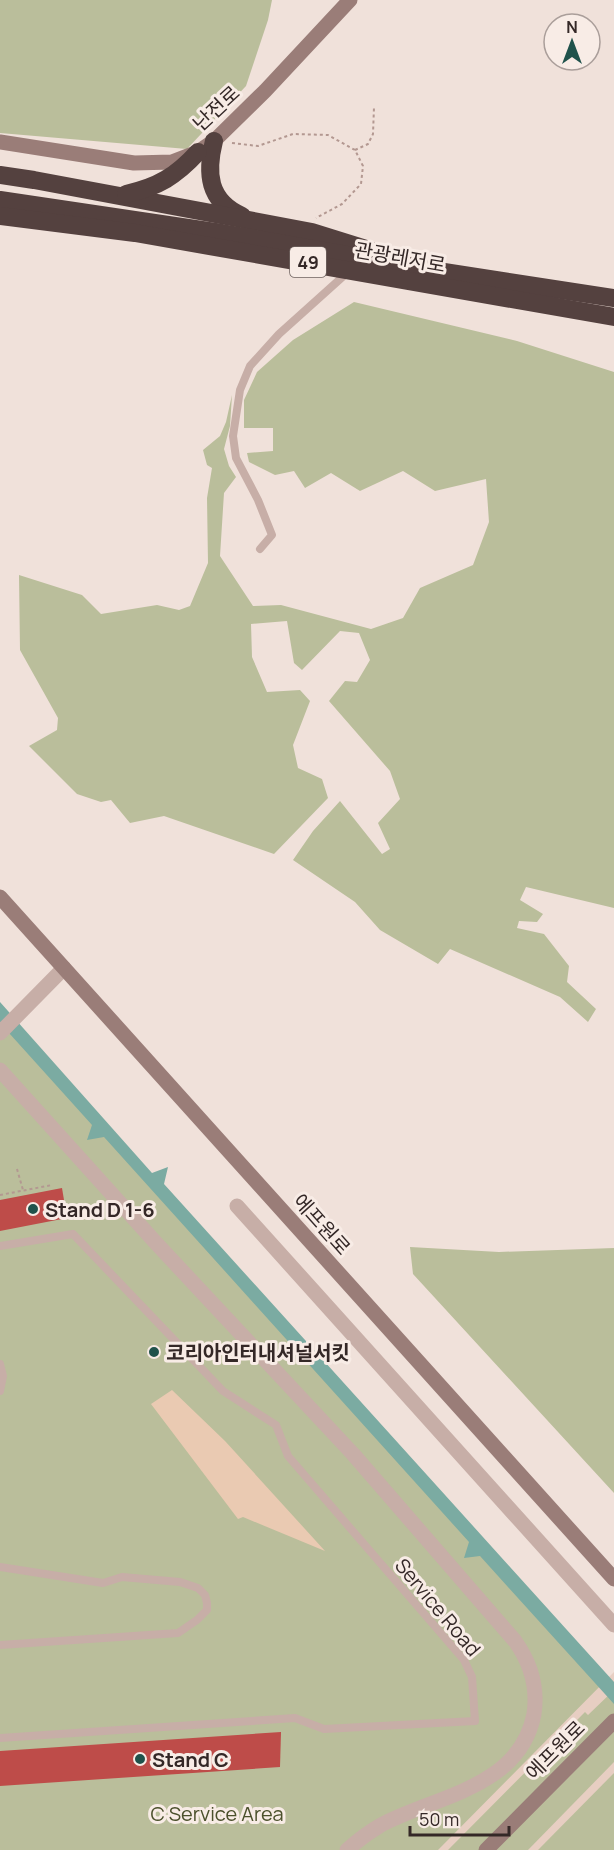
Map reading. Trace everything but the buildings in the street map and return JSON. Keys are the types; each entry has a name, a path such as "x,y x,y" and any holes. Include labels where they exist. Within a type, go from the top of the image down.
{"highway":[{"path":"214,141 209,171 216,194 220,201 235,212 258,222"},
{"path":"118,196 146,189 165,181 182,170 198,152"},
{"path":"0,175 312,232 444,272"},
{"name":"관광레저로","path":"0,200 222,233 444,272 614,298"},
{"name":"관광레저로","path":"0,216 135,233 614,317"},
{"path":"0,228 192,253 272,256"}],"street":[{"name":"난전로","path":"0,142 134,163 172,162 198,152 214,141 265,91 350,0"},
{"name":"에프원로","path":"0,897 614,1579"},
{"path":"0,1033 64,968"},
{"path":"0,1070 156,1243 353,1454 525,1655 532,1673 535,1706 529,1731 515,1754 500,1769 480,1783 380,1825 347,1850"},
{"path":"237,1206 614,1625"},
{"name":"에프원로","path":"486,1850 614,1720"}],"lane":[{"path":"260,549 273,535 236,458 233,436 240,390 250,366 279,334 350,270"},
{"name":"Service Road","path":"0,1246 73,1234 224,1390 276,1425 288,1456 464,1660 472,1677 475,1722 324,1729 296,1718 0,1738"},
{"path":"0,1364 3,1376 0,1390"},
{"path":"0,1567 103,1583 122,1576 180,1582 198,1588 205,1595 207,1603 207,1610 202,1616 178,1633 0,1645"}],"path":[{"path":"355,150 369,144 373,134 374,107"},
{"path":"214,141 258,146 293,134 328,135 355,150 363,166 361,184 342,204 313,219"},
{"path":"17,1169 23,1190"},
{"path":"0,1195 52,1185"}],"green space":[{"path":"0,0 272,0 268,20 246,86 187,149 0,133"},
{"path":"354,302 517,341 614,372 614,908 526,887 520,900 543,914 537,922 519,921 517,928 544,934 569,966 567,982 596,1009 588,1022 560,997 450,949 438,964 380,930 355,902 293,860 313,831 340,801 382,854 390,849 378,823 400,799 390,771 329,701 345,681 357,682 370,660 359,633 340,631 302,670 294,663 287,621 251,624 252,657 267,692 300,690 310,701 293,745 298,768 322,779 328,798 274,854 164,816 130,823 111,800 101,802 77,794 29,746 57,730 58,718 20,650 19,575 82,595 101,614 157,605 179,610 190,606 208,563 207,498 212,468 207,465 203,450 220,436 226,422 232,395 230,426 224,449 229,466 236,477 224,493 220,556 253,606 281,605 371,629 403,618 420,588 473,565 489,522 486,479 435,491 403,471 360,491 331,473 305,488 294,471 275,475 249,462 247,453 273,451 273,428 244,428 244,400 257,372 293,340"},
{"name":"코리아인터내셔널서킷","path":"0,1012 614,1693 614,1850 0,1850"},
{"path":"410,1247 499,1252 614,1248 614,1493 413,1274"}],"sand":[{"path":"172,1390 225,1441 325,1551 243,1517 238,1519 151,1404"}],"shaded area":[{"path":"614,1672 614,1690 588,1715 585,1712 448,1850 438,1850"},
{"path":"614,1762 614,1773 538,1850 528,1850"}],"water":[{"path":"0,1002 152,1173 168,1167 164,1184 614,1682 614,1704 480,1556 464,1558 469,1542 104,1137 87,1140 92,1125 0,1023"}],"place":[{"name":"Stand D 1-6","path":"33,1209"},
{"name":"코리아인터내셔널서킷","path":"154,1352"},
{"name":"Stand C","path":"140,1759"}],"park label":[{"name":"C Service Area","path":"217,1813"}]}
